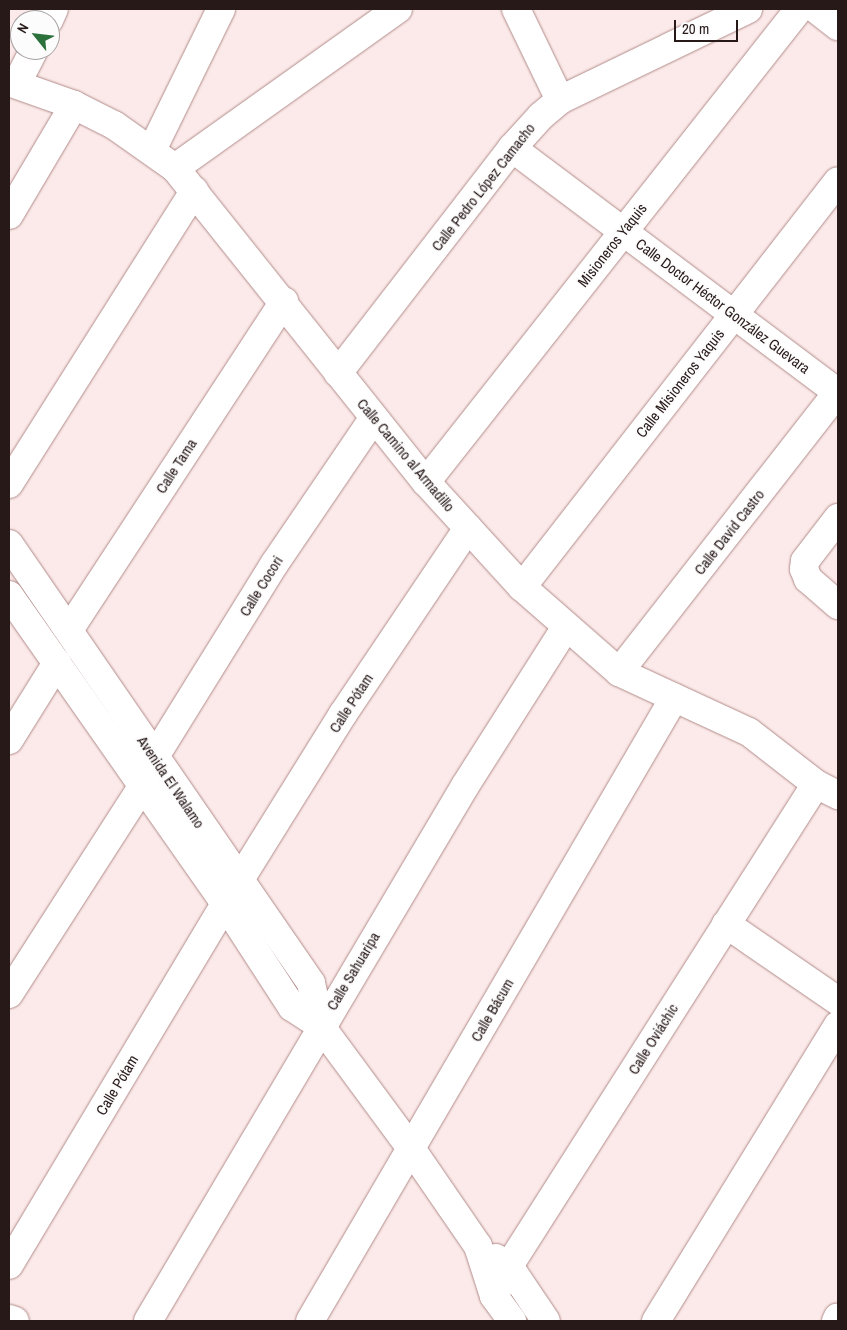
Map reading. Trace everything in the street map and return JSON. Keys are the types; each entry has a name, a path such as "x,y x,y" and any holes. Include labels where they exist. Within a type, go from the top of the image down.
{"street":[{"path":"152,150 221,9"},
{"path":"174,168 398,9"},
{"path":"516,9 560,100"},
{"name":"Calle Pedro López Camacho","path":"338,373 528,128 560,100 748,9"},
{"name":"Misioneros Yaquis","path":"426,482 798,9"},
{"path":"816,9 838,26"},
{"path":"13,83 28,60"},
{"name":"Calle Camino al Armadillo","path":"13,83 74,105 114,125 152,150 174,168 284,301 373,419 426,482 522,587 566,627 619,672 749,732 827,789"},
{"path":"9,215 74,105"},
{"name":"Calle Doctor Héctor González Guevara","path":"512,148 838,392"},
{"name":"Calle Misioneros Yaquis","path":"522,587 838,181"},
{"path":"9,484 194,191"},
{"name":"Calle Tama","path":"69,630 284,301"},
{"name":"Calle David Castro","path":"619,672 838,392"},
{"name":"Calle Cocori","path":"154,758 275,563 373,419"},
{"path":"838,518 805,561 804,569 808,579 838,604"},
{"name":"Calle Pótam","path":"239,881 343,714 468,528"},
{"name":"Avenida El Walamo","path":"9,544 310,983 320,1025"},
{"name":"Avenida El Walamo","path":"9,595 141,788 225,904 292,1007 320,1025 412,1150 478,1246 494,1296 512,1321"},
{"name":"Calle Sahuaripa","path":"148,1321 320,1025 465,786 566,627"},
{"path":"9,740 57,663"},
{"name":"Calle Bácum","path":"310,1321 412,1150 674,698"},
{"path":"9,994 141,788"},
{"name":"Calle Oviáchic","path":"494,1296 509,1266 726,924 827,789"},
{"name":"Calle Pótam","path":"9,1265 225,904"},
{"path":"726,924 838,1001"},
{"path":"656,1321 838,1025"},
{"name":"Avenida El Walamo","path":"478,1246 509,1266 546,1321"},
{"path":"836,1321 838,1317"},
{"path":"9,1319 15,1321"}]}
